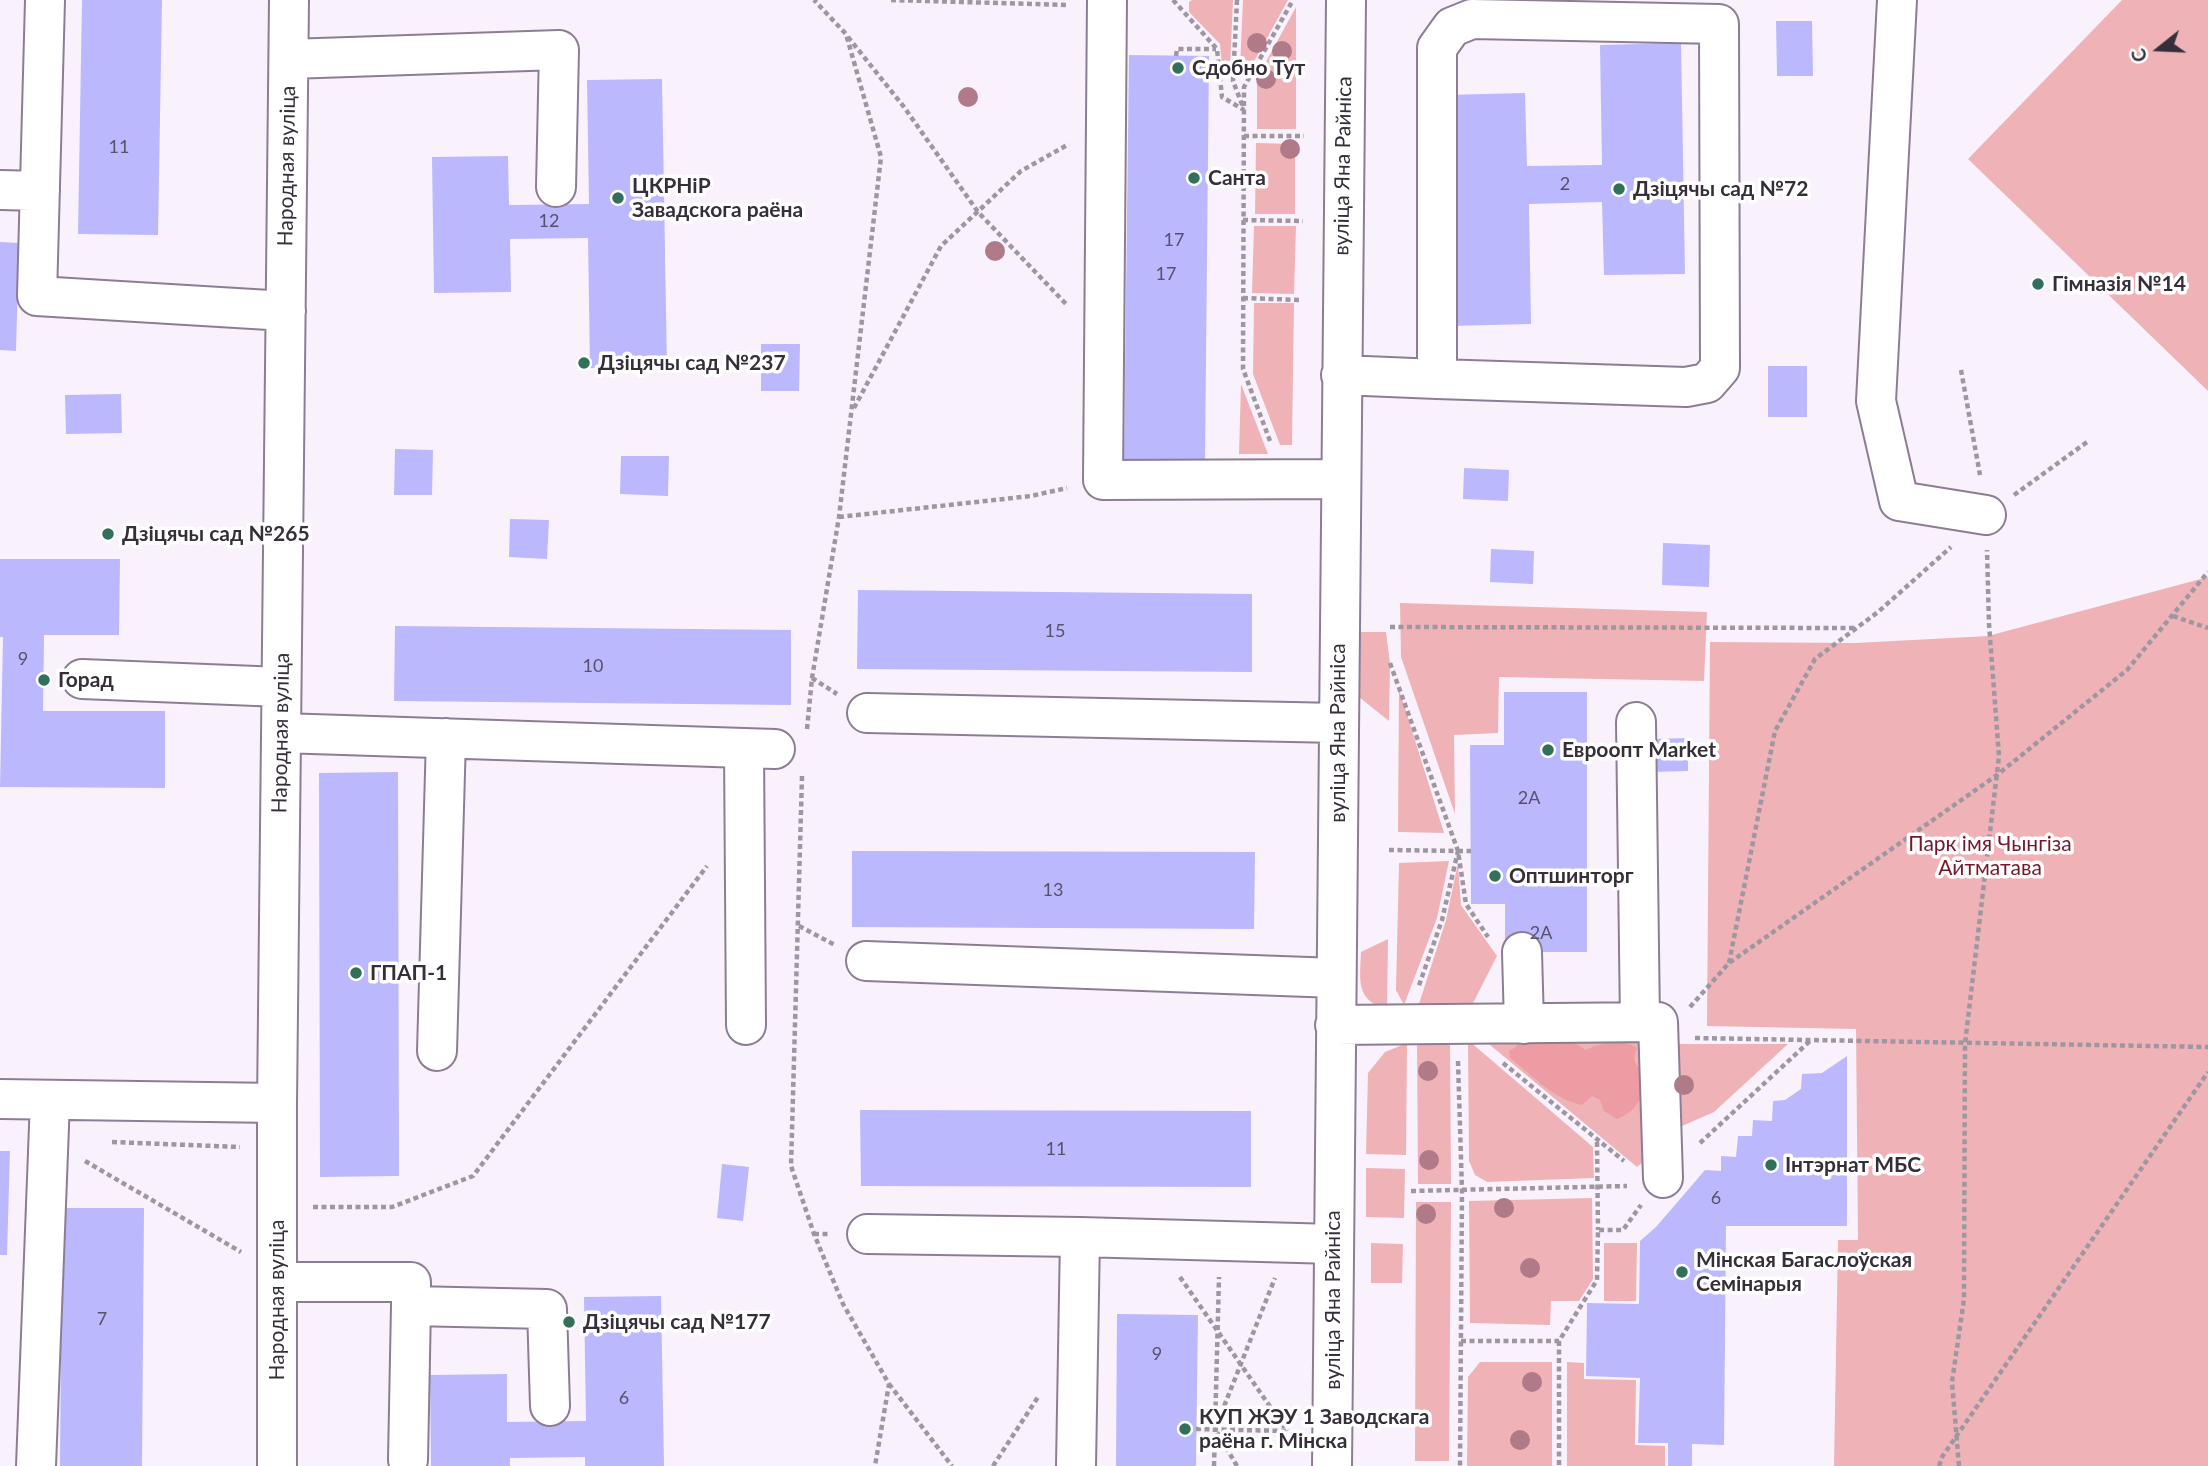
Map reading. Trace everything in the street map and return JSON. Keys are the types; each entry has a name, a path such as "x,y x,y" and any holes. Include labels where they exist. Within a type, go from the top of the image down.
{"street":[{"path":"45,0 37,296 286,311"},
{"name":"Народная вуліца","path":"277,1466 276,1163 289,0"},
{"name":"вуліца Яна Райніса","path":"1332,1466 1340,375 1346,0"},
{"path":"1896,0 1876,401 1899,500 1986,514"},
{"path":"1107,3 1103,480 1340,479"},
{"path":"1340,375 1437,379 1686,387 1707,383 1720,368 1719,24 1472,19 1452,27 1437,48 1437,379"},
{"path":"289,59 559,50 556,187"},
{"path":"0,190 40,191"},
{"path":"82,679 281,687"},
{"path":"867,713 1338,723"},
{"path":"1636,722 1659,1181"},
{"path":"281,733 446,738 778,760 743,821 747,1025"},
{"path":"437,1051 446,738"},
{"path":"1508,948 1524,1024"},
{"path":"866,961 1336,978"},
{"path":"1335,1025 1649,1022"},
{"path":"0,1099 277,1103"},
{"path":"36,1466 50,1100"},
{"path":"867,1234 1155,1238 1334,1244"},
{"path":"1076,1466 1080,1237"},
{"path":"277,1277 411,1282 408,1460"},
{"path":"411,1306 547,1309 550,1406"}],"path":[{"path":"891,0 1107,3"},
{"path":"1173,0 1217,49 1222,97 1245,111"},
{"path":"1237,0 1233,81 1245,111"},
{"path":"1283,478 1242,369 1244,87 1293,0"},
{"path":"846,34 904,107 978,212 1104,344"},
{"path":"1177,56 1177,48 1217,49"},
{"path":"852,411 941,246 1021,171 1106,123"},
{"path":"1244,136 1304,136"},
{"path":"1243,220 1303,221"},
{"path":"1243,298 1301,300"},
{"path":"1959,1466 1952,1381 1964,1298 1965,1044 1999,756 1989,624 1986,514 1961,370"},
{"path":"1729,963 1775,731 1815,659 1878,612 1986,514 2087,442"},
{"path":"839,517 1031,496 1103,480"},
{"path":"1649,1022 1683,1013 1699,999 1729,963 1997,775 2127,670 2208,572"},
{"path":"2173,616 2208,628"},
{"path":"1390,627 1856,628"},
{"path":"1390,663 1458,851 1466,904 1508,948"},
{"path":"277,1208 392,1207 473,1176 734,829 743,821"},
{"path":"1389,850 1471,851"},
{"path":"1406,1025 1442,920 1458,851"},
{"path":"1649,1022 1676,1037 2208,1047"},
{"path":"1458,1025 1462,1191 1460,1466"},
{"path":"1598,1230 1623,1230 1659,1181 1811,1040"},
{"path":"1503,1062 1597,1142 1659,1181"},
{"path":"1939,1466 1942,1457 2208,1072"},
{"path":"48,1139 250,1148 276,1163"},
{"path":"48,1139 277,1277"},
{"path":"1559,1466 1559,1341 1597,1280 1597,1142"},
{"path":"1410,1191 1598,1186 1659,1181"},
{"path":"1155,1238 1287,1431 1196,1429"},
{"path":"1214,1466 1221,1241"},
{"path":"1215,1429 1289,1243"},
{"path":"1461,1341 1559,1341"},
{"path":"889,1384 953,1466"},
{"path":"993,1466 1043,1390"},
{"path":"1215,1429 1237,1466"}],"green space":[{"path":"1233,0 1230,67 1222,67 1220,44 1189,12 1189,2"},
{"path":"1243,0 1288,0 1251,67 1240,67"},
{"path":"2122,0 2208,0 2208,391 1968,159"},
{"path":"1296,7 1296,129 1257,129 1257,78"},
{"path":"1256,143 1295,144 1295,214 1255,214"},
{"path":"1254,226 1296,226 1294,294 1252,293"},
{"path":"1254,303 1294,303 1292,445 1280,445 1253,374"},
{"path":"1241,384 1268,454 1239,454"},
{"name":"Парк імя Чынгіза Айтматава","path":"2208,577 2208,1466 1834,1466 1838,1240 1858,1240 1856,1029 1707,1026 1710,642 1856,643 1988,636"},
{"path":"1400,603 1707,612 1704,681 1499,677 1498,733 1454,735 1455,814 1401,657"},
{"path":"1360,632 1386,632 1390,663 1389,721 1359,697"},
{"path":"1399,689 1444,833 1398,832"},
{"path":"1449,861 1437,918 1404,1005 1396,990 1399,863"},
{"path":"1458,863 1461,905 1497,956 1471,1007 1417,1010 1446,920"},
{"path":"1388,939 1387,1010 1377,1006 1364,994 1360,972 1361,952"},
{"path":"1468,1040 1593,1147 1594,1178 1487,1182 1475,1175 1469,1161"},
{"path":"1484,1040 1638,1040 1647,1051 1649,1157 1637,1167"},
{"path":"1417,1042 1450,1042 1451,1184 1418,1184"},
{"path":"1407,1043 1406,1155 1366,1154 1368,1073 1385,1052"},
{"path":"1674,1044 1788,1044 1714,1112 1673,1130"},
{"path":"1366,1168 1405,1169 1404,1218 1366,1217"},
{"path":"1592,1198 1593,1279 1579,1301 1551,1301 1550,1325 1470,1323 1469,1201"},
{"path":"1416,1202 1451,1202 1449,1461 1415,1461"},
{"path":"1371,1243 1403,1244 1402,1283 1371,1283"},
{"path":"1604,1243 1637,1243 1636,1301 1604,1301"},
{"path":"1480,1362 1552,1362 1552,1466 1467,1466 1468,1377"},
{"path":"1567,1362 1584,1363 1584,1379 1636,1380 1635,1445 1665,1446 1665,1466 1567,1466"}],"shaded area":[{"path":"1573,1042 1586,1050 1612,1043 1626,1043 1637,1048 1634,1058 1642,1071 1642,1088 1639,1101 1631,1111 1617,1119 1604,1111 1600,1100 1592,1096 1582,1105 1571,1102 1543,1086 1510,1058 1509,1051 1518,1043"}],"building":[{"path":"82,0 162,0 158,235 78,234"},
{"path":"1776,21 1812,21 1813,76 1777,76"},
{"path":"1681,43 1685,274 1604,275 1602,202 1529,204 1531,324 1450,326 1445,95 1525,93 1527,166 1602,165 1600,45"},
{"path":"1129,55 1209,56 1205,460 1124,459"},
{"path":"662,79 667,367 590,368 588,238 510,239 511,292 434,293 432,157 508,156 509,205 589,204 587,80"},
{"path":"0,242 19,243 16,351 0,350"},
{"path":"761,344 800,344 799,391 761,391"},
{"path":"1768,366 1807,366 1807,417 1768,417"},
{"path":"121,394 122,433 66,434 65,395"},
{"path":"395,449 433,450 432,495 394,495"},
{"path":"621,456 669,456 668,496 620,494"},
{"path":"1464,468 1509,470 1508,501 1463,499"},
{"path":"510,519 549,520 547,559 509,557"},
{"path":"1663,543 1710,545 1709,587 1662,585"},
{"path":"1491,549 1534,551 1533,584 1490,582"},
{"path":"0,559 120,559 119,635 44,635 43,711 165,711 165,788 0,787 3,637 0,637"},
{"path":"858,590 1252,594 1252,672 857,669"},
{"path":"395,626 791,630 791,705 394,701"},
{"path":"1504,692 1587,692 1587,952 1505,952 1505,904 1471,904 1470,745 1504,745"},
{"path":"1688,738 1688,771 1652,772 1652,739"},
{"path":"398,772 399,1176 320,1177 319,773"},
{"path":"852,851 1255,852 1254,929 852,927"},
{"name":"Мінская Багаслоўская Семінарыя","path":"1847,1056 1847,1226 1726,1226 1724,1445 1692,1444 1692,1466 1668,1466 1668,1443 1638,1443 1640,1378 1586,1376 1587,1303 1639,1304 1640,1241 1656,1227 1705,1170 1721,1171 1721,1156 1736,1157 1738,1136 1752,1136 1753,1120 1772,1121 1773,1101 1785,1100 1801,1089 1802,1074 1822,1073"},
{"path":"860,1110 1251,1111 1251,1187 861,1186"},
{"path":"0,1151 10,1151 7,1255 0,1255"},
{"path":"722,1164 749,1167 743,1221 717,1218"},
{"path":"62,1208 144,1208 142,1466 60,1466"},
{"path":"661,1296 664,1466 585,1466 585,1457 510,1458 510,1466 431,1466 430,1375 507,1374 507,1422 586,1421 584,1297"},
{"path":"1117,1314 1198,1315 1196,1466 1116,1466"}],"place":[{"name":"Сдобно Тут","path":"1178,68"},
{"name":"Санта","path":"1194,178"},
{"name":"Дзіцячы сад №72","path":"1619,189"},
{"name":"ЦКРНіР Завадскога раёна","path":"618,198"},
{"name":"Гімназія №14","path":"2038,284"},
{"name":"Дзіцячы сад №237","path":"584,363"},
{"name":"Дзіцячы сад №265","path":"108,534"},
{"name":"Горад","path":"44,680"},
{"name":"Евроопт Market","path":"1548,750"},
{"name":"Оптшинторг","path":"1495,876"},
{"name":"ГПАП-1","path":"356,973"},
{"name":"Інтэрнат МБС","path":"1771,1165"},
{"name":"Мінская Багаслоўская Семінарыя","path":"1682,1272"},
{"name":"Дзіцячы сад №177","path":"569,1322"},
{"name":"КУП ЖЭУ 1 Заводскага раёна г. Мінска","path":"1185,1429"}]}
